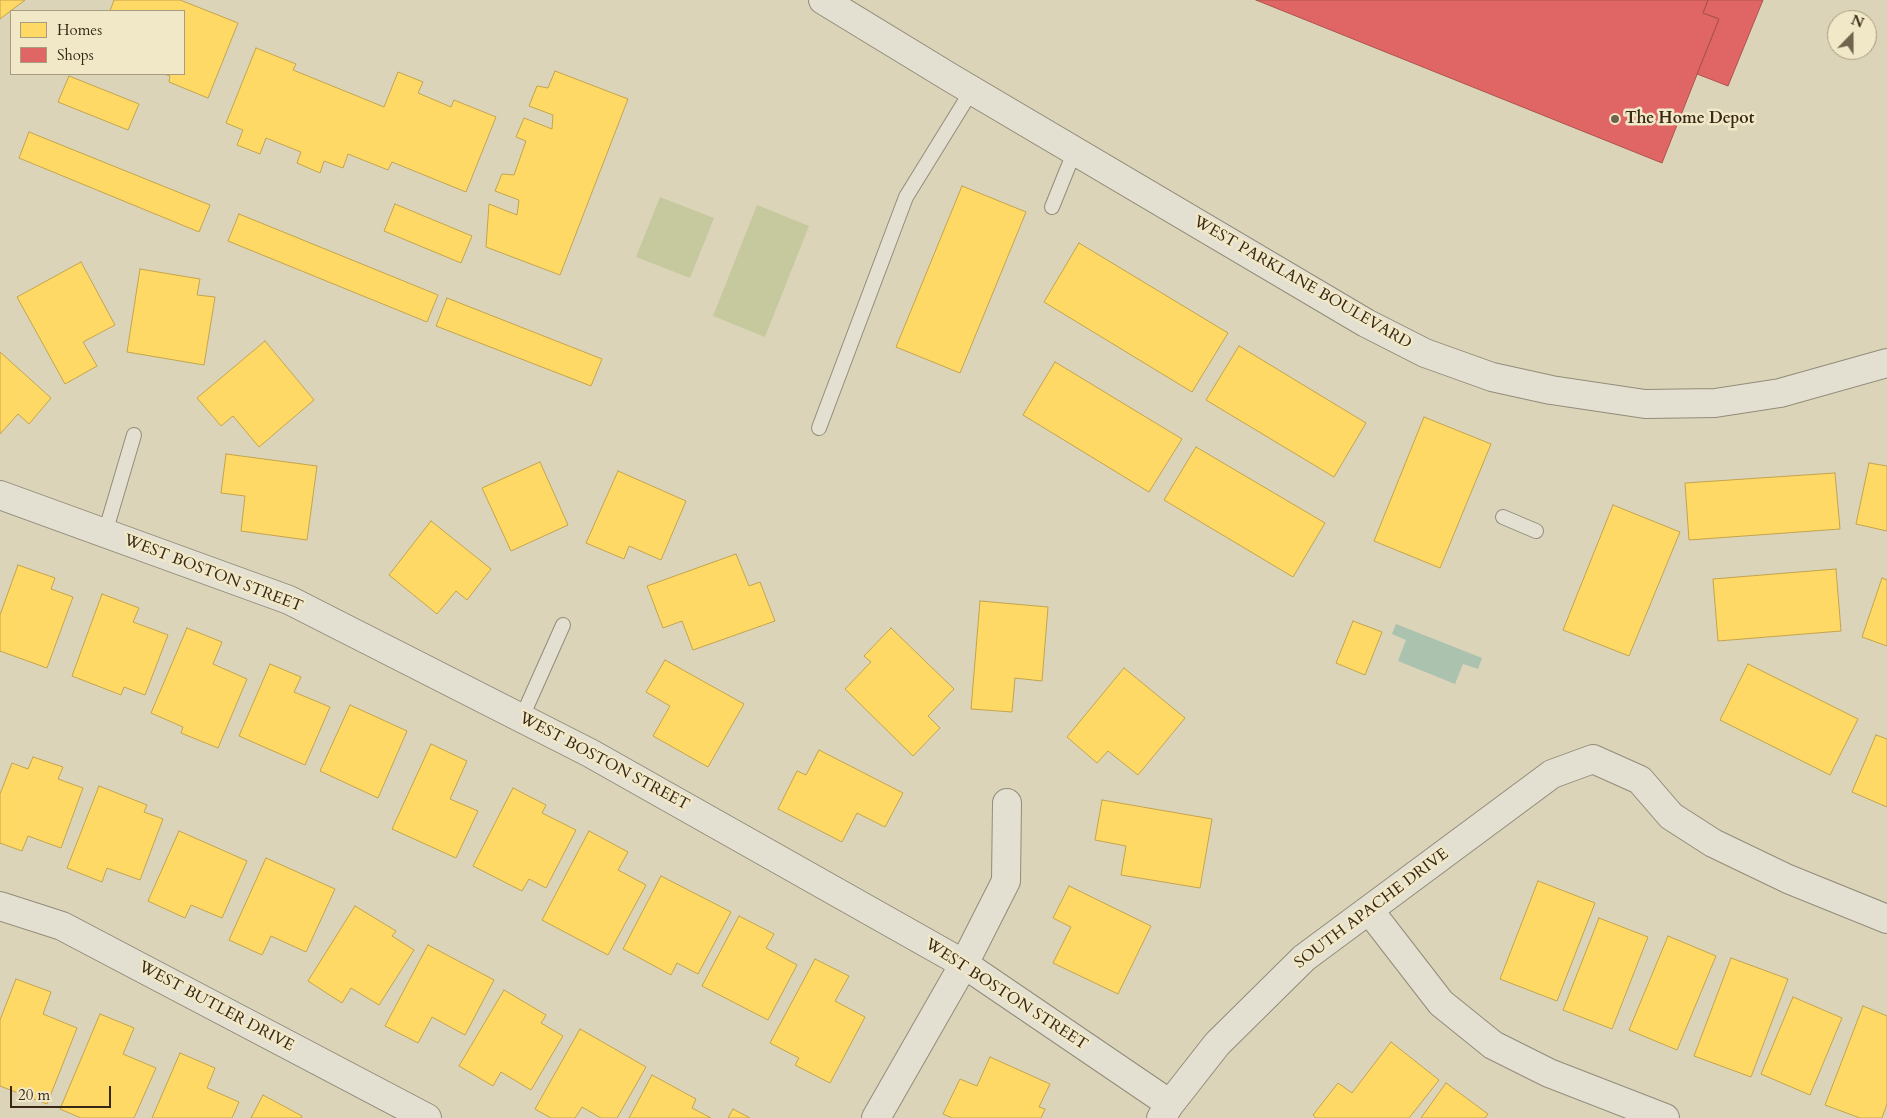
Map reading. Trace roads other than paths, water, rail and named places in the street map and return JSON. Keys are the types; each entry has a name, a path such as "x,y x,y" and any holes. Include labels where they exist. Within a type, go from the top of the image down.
{"street":[{"name":"WEST PARKLANE BOULEVARD","path":"823,0 1366,323 1425,353 1492,377 1550,390 1645,404 1716,403 1780,393 1887,363"},
{"name":"WEST BOSTON STREET","path":"0,496 290,600 599,757 964,964 1166,1111"},
{"name":"SOUTH APACHE DRIVE","path":"1166,1111 1217,1044 1304,958 1552,774 1592,759 1640,780 1672,816 1713,844 1788,879 1887,919"},
{"path":"876,1118 964,964 1006,881 1007,803"},
{"name":"WEST BUTLER DRIVE","path":"0,906 62,926 427,1118"},
{"path":"1369,910 1442,1003 1493,1046 1549,1073 1665,1118"}],"lane":[{"path":"819,428 906,197 972,90"},
{"path":"1052,207 1075,150"},
{"path":"105,533 134,435"},
{"path":"1503,517 1536,531"},
{"path":"522,717 563,625"}],"place":[{"name":"The Home Depot","path":"1615,119"}]}
